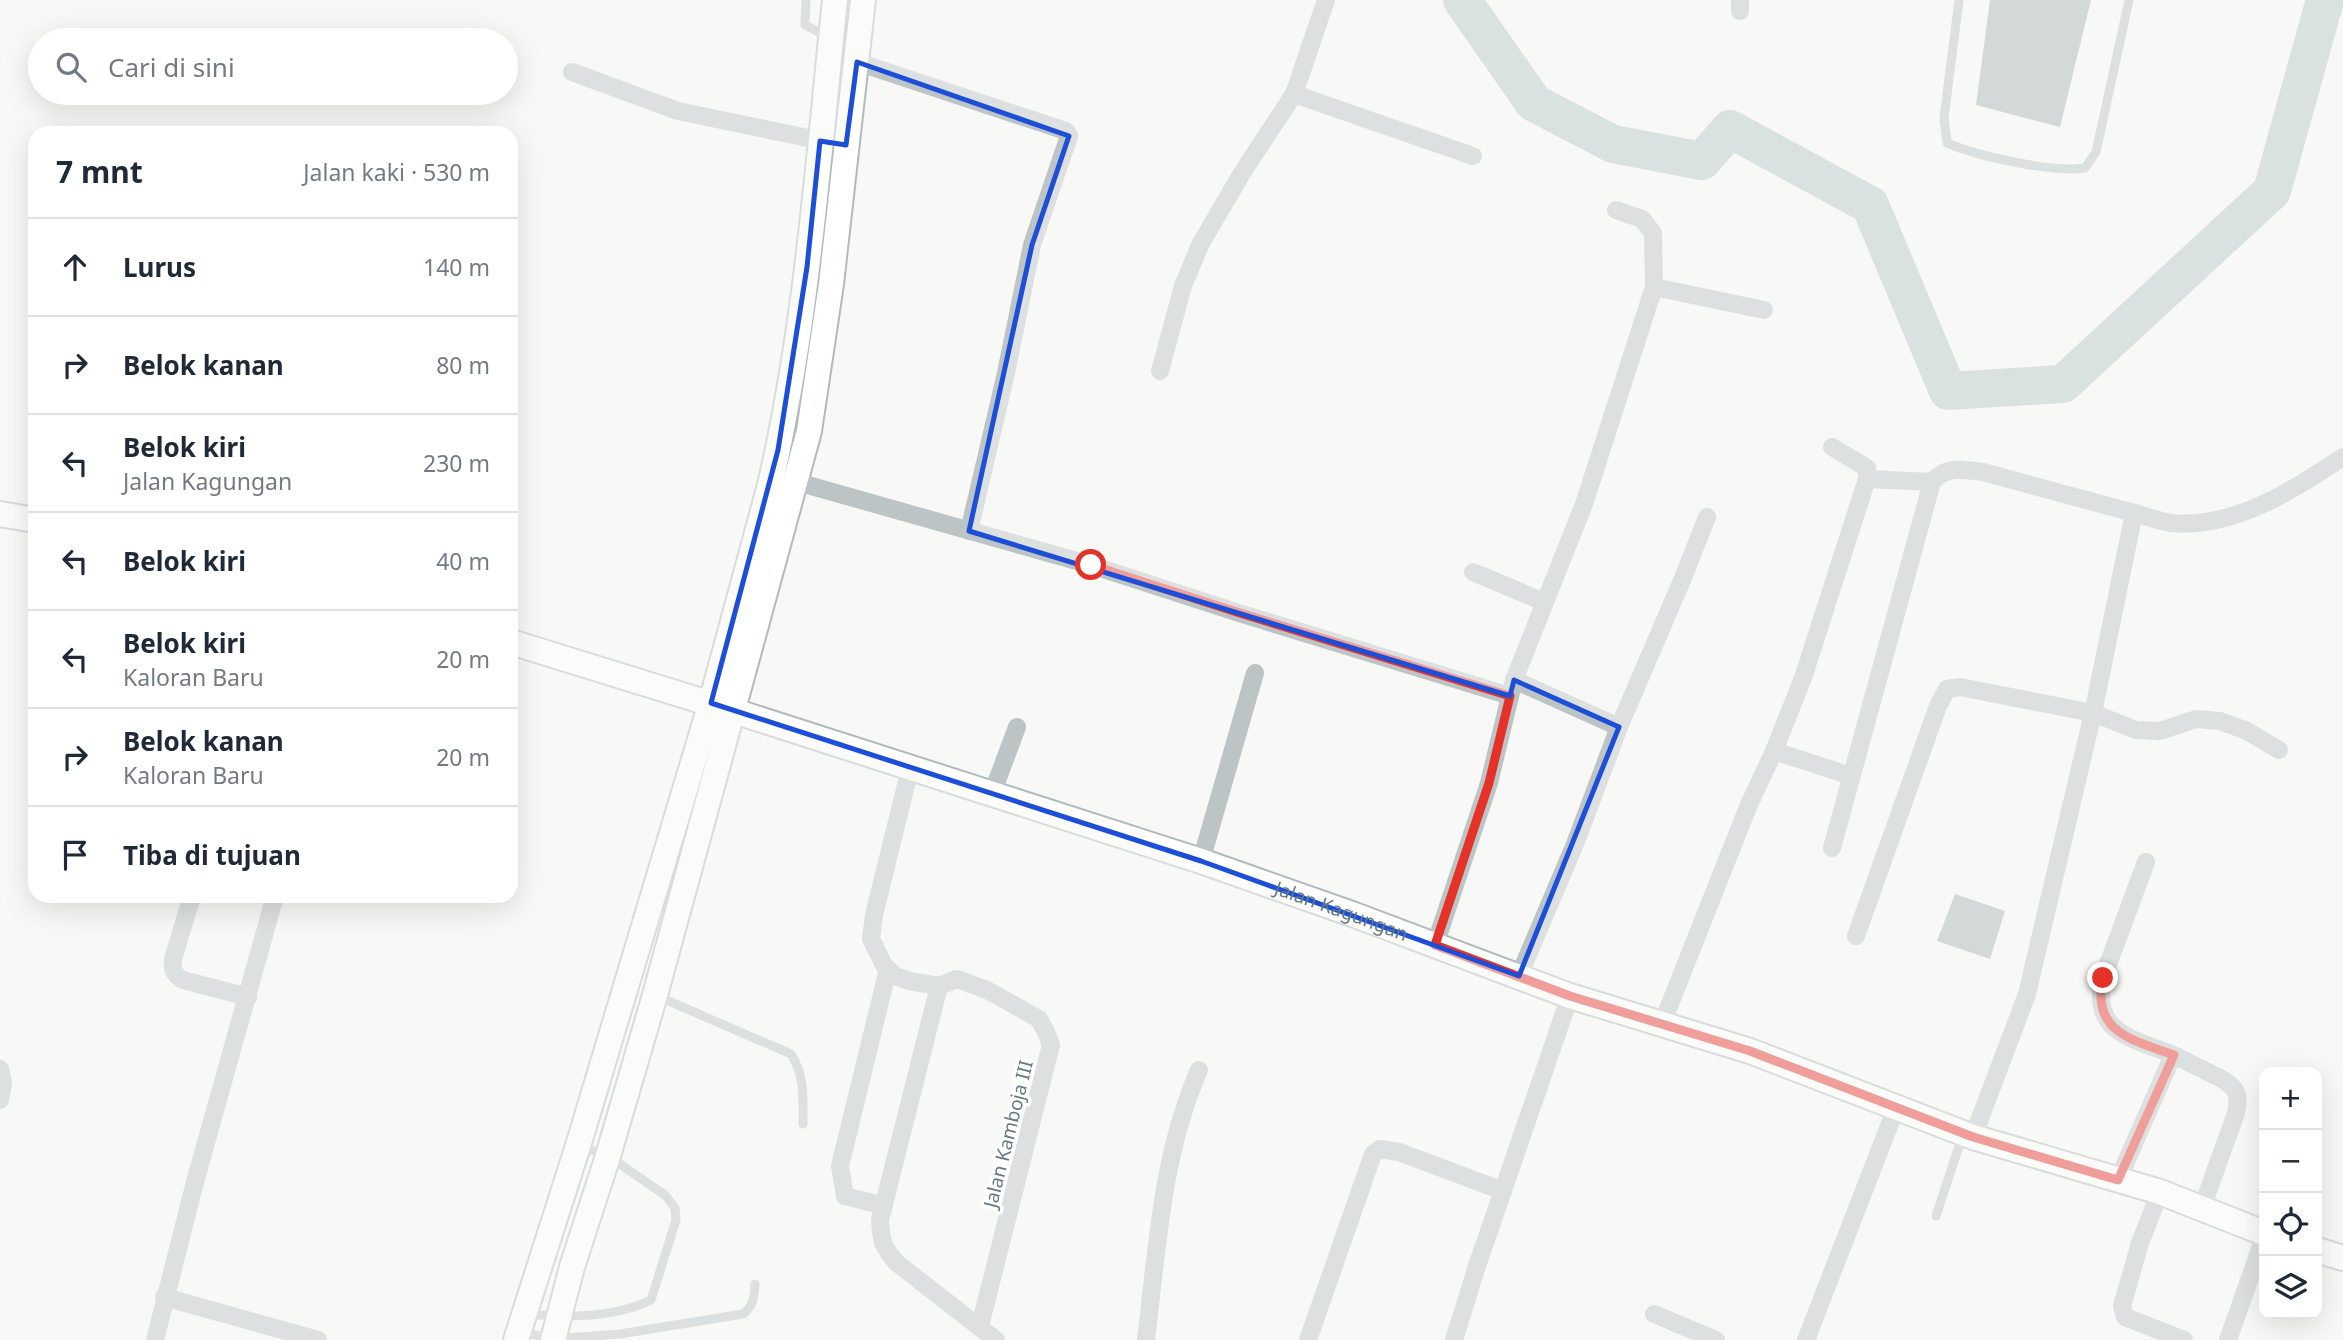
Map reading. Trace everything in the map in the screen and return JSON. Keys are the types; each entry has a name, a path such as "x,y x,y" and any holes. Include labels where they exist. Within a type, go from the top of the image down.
{"main road":[{"path":"555,1332 572,1267 655,995 778,450 807,267 835,0"},
{"path":"520,1328 797,482 809,431 831,284 863,0"},
{"path":"0,514 28,519"},
{"name":"Jalan Kagungan","path":"518,644 1201,861 1570,996 1750,1051 1968,1135 2160,1192 2259,1233"},
{"path":"2322,1252 2343,1258"}],"street":[{"path":"1160,371 1183,286 1200,245 1242,173 1294,94 1326,0"},
{"path":"857,62 1066,131 1069,136 1032,245 1006,373 969,531"},
{"path":"572,72 678,111 846,145"},
{"path":"1294,94 1473,156"},
{"path":"1435,945 1489,783 1512,688 1584,504 1654,287 1653,233 1642,219 1616,210"},
{"path":"1654,287 1764,310"},
{"path":"1661,1024 1803,678 1867,479 1867,468 1832,447"},
{"path":"1832,848 1932,482 1941,472 1959,469 1983,472 2167,522 2189,524 2239,514 2303,484 2343,457"},
{"path":"1867,479 1932,482"},
{"path":"797,482 1091,565 1240,613 1512,688 1619,727"},
{"path":"1968,1135 2026,994 2093,713 2134,513"},
{"path":"1519,976 1707,517"},
{"path":"1474,572 1544,602"},
{"path":"1201,861 1255,673"},
{"path":"1856,936 1937,706 1947,689 1960,687 2093,713 2137,730 2160,731 2196,719 2220,721 2247,731 2279,750"},
{"path":"992,794 1017,727"},
{"path":"1774,751 1851,776"},
{"path":"884,1206 845,1196 840,1166 888,969 871,939 872,927 910,769"},
{"path":"2146,862 2099,995 2102,1011 2110,1024 2124,1037 2174,1055 2226,1082 2236,1091 2236,1113 2202,1208"},
{"path":"190,903 173,959 172,969 176,976 248,997"},
{"path":"155,1340 164,1297 273,903"},
{"name":"Jalan Kamboja III","path":"888,969 895,976 909,981 939,986 957,979 987,990 1039,1020 1051,1045 980,1326"},
{"path":"939,986 880,1220 881,1239 886,1251 898,1265 996,1340"},
{"path":"1454,1340 1570,996"},
{"path":"2118,1180 2174,1055"},
{"path":"0,1069 4,1083 0,1100"},
{"path":"1146,1340 1162,1213 1175,1142 1186,1100 1199,1070"},
{"path":"1806,1340 1896,1108"},
{"path":"1308,1340 1373,1154 1380,1149 1399,1152 1503,1191"},
{"path":"2160,1192 2140,1243 2122,1313 2125,1317 2185,1340"},
{"path":"2228,1340 2259,1250"},
{"path":"164,1297 287,1337 318,1340"},
{"path":"1654,1314 1716,1340"}],"lane":[{"path":"806,0 805,25 831,39"},
{"path":"1959,0 1944,118 1947,143 2012,160 2073,170 2085,168 2096,152 2129,0"},
{"path":"655,995 791,1054 799,1066 803,1082 803,1124"},
{"path":"1936,1216 1968,1135"},
{"path":"520,1328 555,1332 633,1309 651,1300 676,1220 675,1208 665,1195 608,1156 578,1146"},
{"path":"520,1328 620,1334 743,1314 754,1300 755,1284"}],"highlighted area":[{"path":"857,62 1069,136 1032,245 969,531 1510,696 1514,680 1619,727 1519,976 1201,861 711,703 778,450 807,267 820,141 846,145"}],"building":[{"path":"1990,0 2091,0 2060,127 1976,105"},
{"path":"1955,894 2005,911 1990,959 1937,941"}],"waterway":[{"path":"1462,0 1534,103 1613,144 1702,161 1730,129 1870,205 1948,391 2063,384 2272,191 2325,0"}],"route":[{"path":"1091,565 1510,696 1489,783 1435,945 1570,996 1750,1051 1973,1137 2118,1180 2174,1055 2124,1037 2110,1024 2102,1011 2099,995 2103,978"}]}
